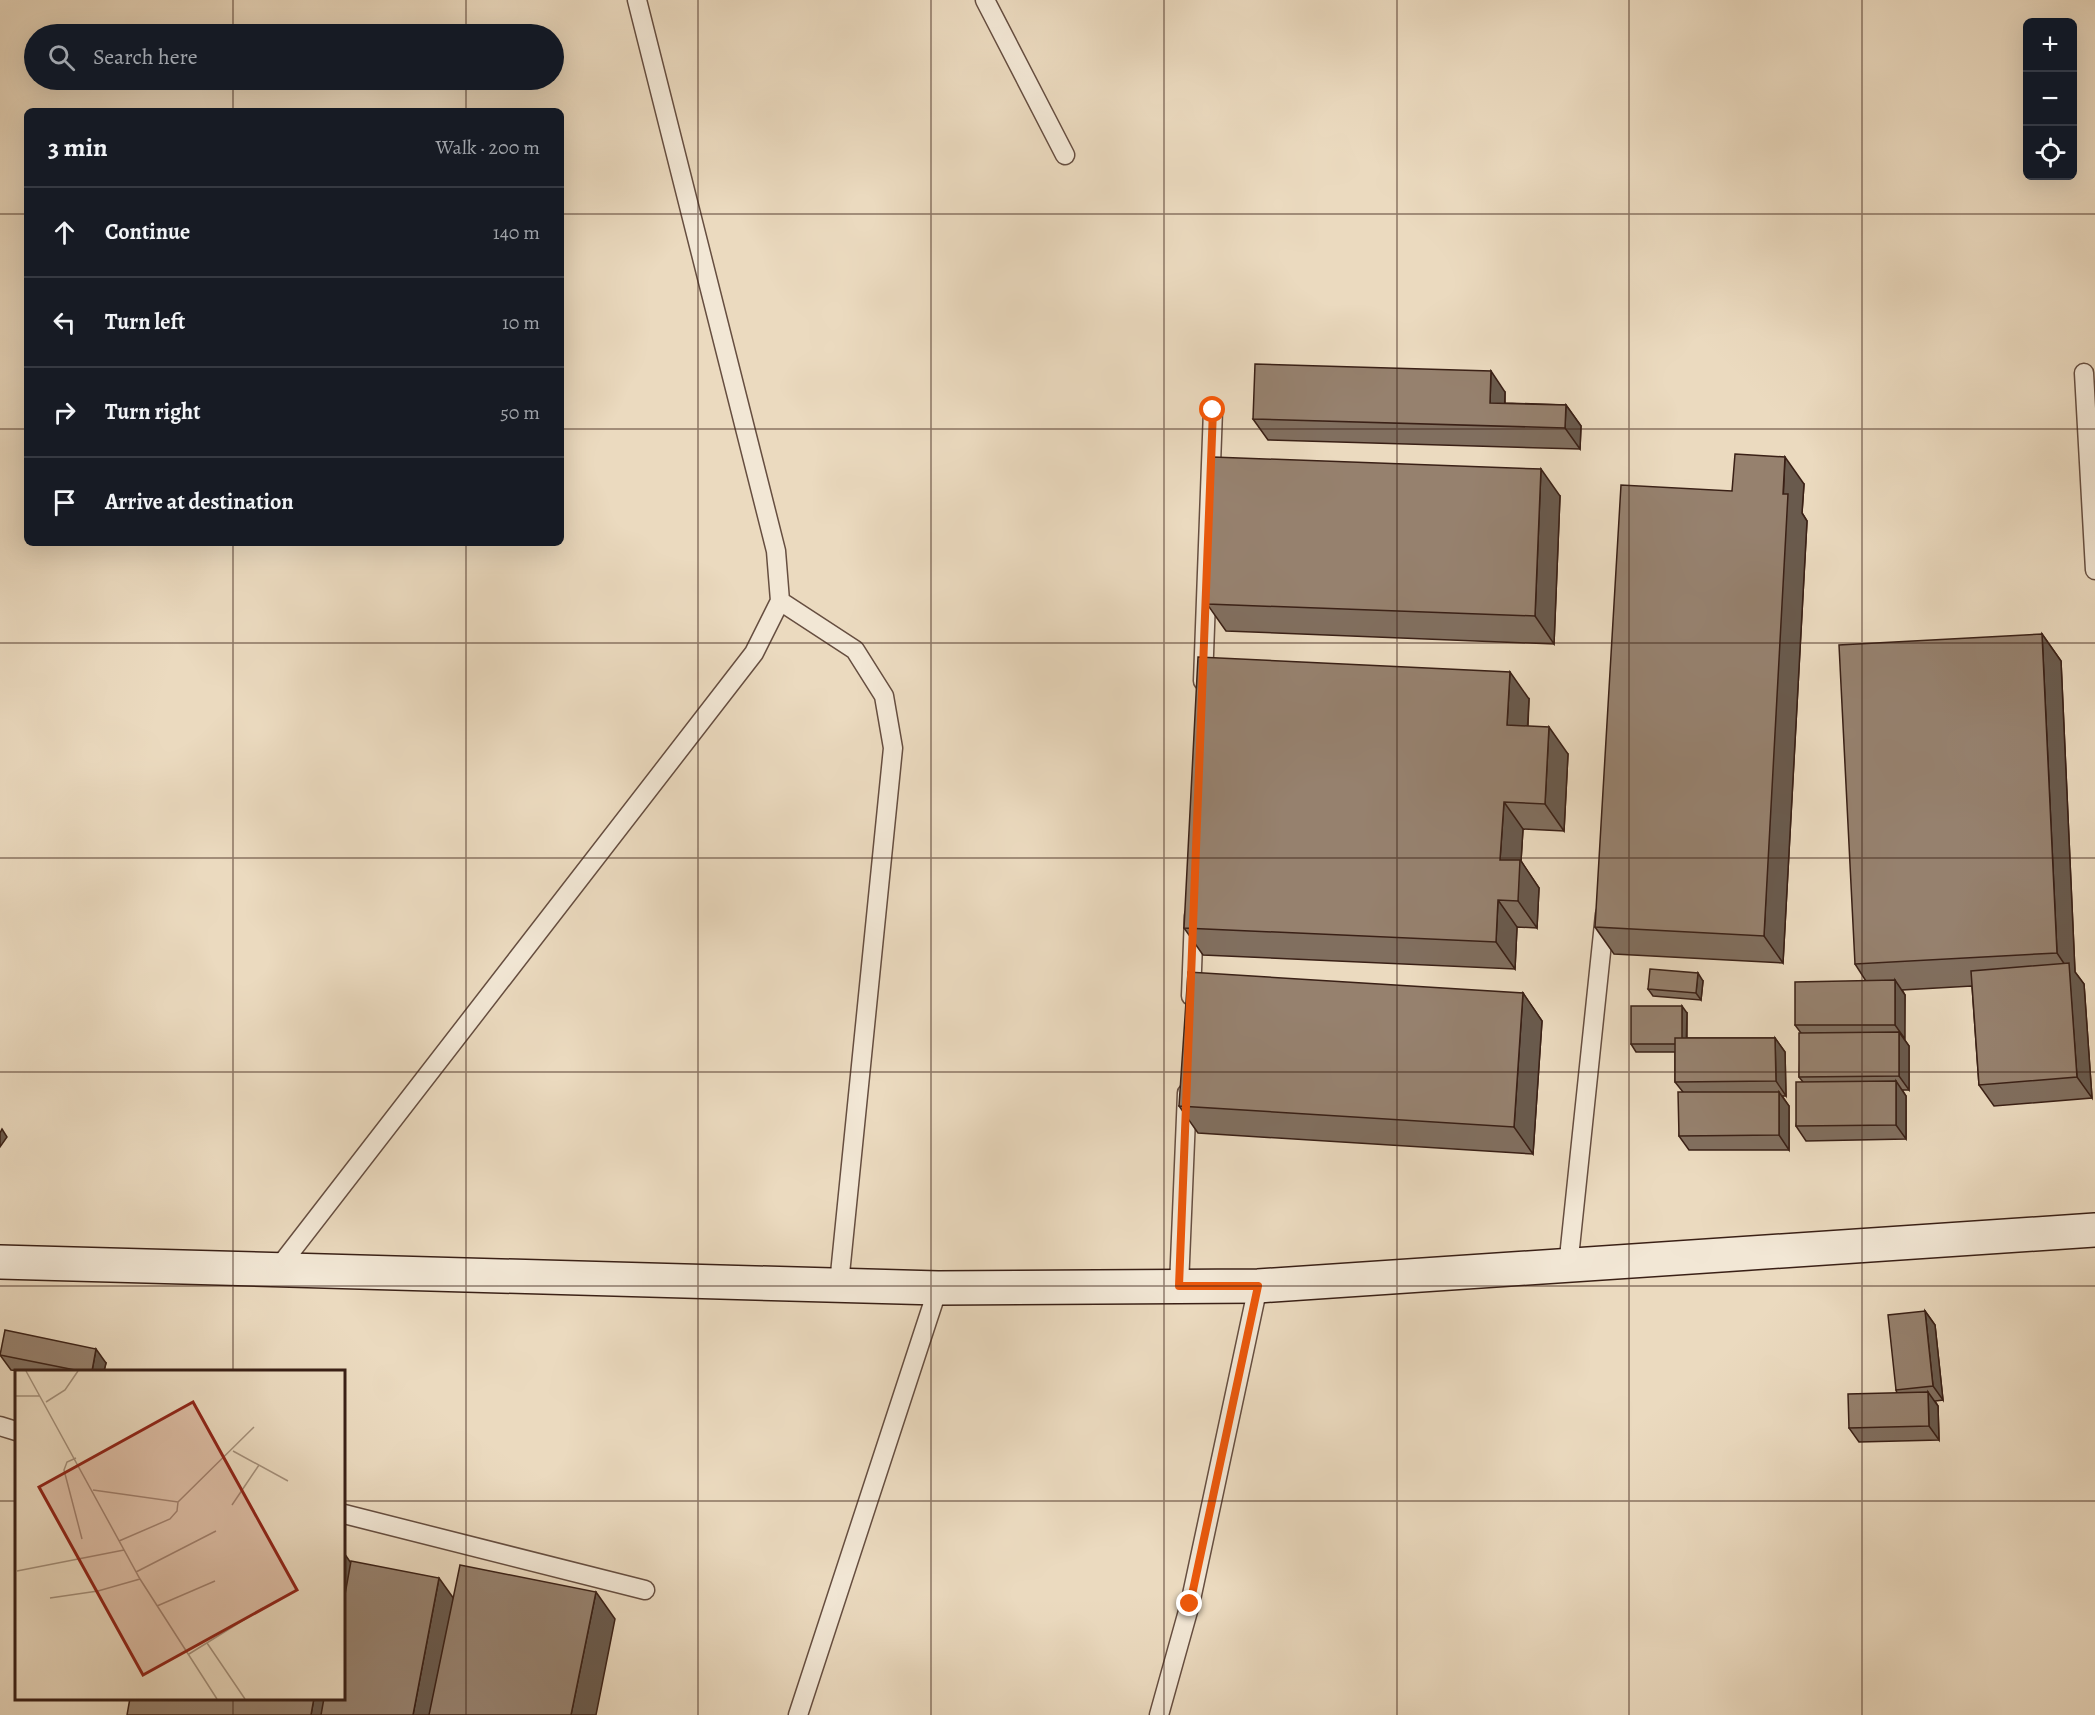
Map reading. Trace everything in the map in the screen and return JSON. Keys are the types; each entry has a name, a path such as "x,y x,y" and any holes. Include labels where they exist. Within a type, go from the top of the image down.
{"main road":[{"path":"0,1262 279,1267 938,1288 1258,1286 2095,1230"}],"lane":[{"path":"279,1267 753,653 780,601 776,551 637,0"},
{"path":"985,0 1065,155"},
{"path":"2084,374 2095,570"},
{"path":"1202,694 1213,410"},
{"path":"780,601 855,650 884,696 893,748 839,1284"},
{"path":"1568,1267 1607,892"},
{"path":"1190,1014 1194,895"},
{"path":"1179,1286 1188,1073"},
{"path":"1159,1715 1190,1604 1258,1286"},
{"path":"798,1715 938,1288"},
{"path":"0,1426 15,1431"},
{"path":"345,1514 645,1590"}],"building":[{"path":"1255,364 1491,371 1490,403 1566,405 1565,428 1253,419"},
{"path":"1735,454 1785,457 1783,494 1788,494 1764,936 1595,927 1621,485 1732,491"},
{"path":"1213,457 1541,469 1535,616 1207,604"},
{"path":"2042,634 2057,953 1855,964 1839,645"},
{"path":"1198,657 1510,672 1507,725 1549,727 1545,804 1504,802 1500,860 1520,860 1518,901 1498,900 1496,942 1184,928"},
{"path":"2069,963 2077,1077 1979,1085 1971,971"},
{"path":"1650,969 1698,973 1696,993 1648,989"},
{"path":"1188,972 1523,993 1514,1127 1179,1106"},
{"path":"1895,980 1895,1025 1795,1025 1795,982"},
{"path":"1631,1006 1682,1006 1682,1038 1675,1038 1675,1044 1631,1044"},
{"path":"1899,1032 1899,1076 1799,1077 1799,1033"},
{"path":"1675,1038 1775,1038 1776,1081 1675,1082"},
{"path":"1896,1081 1896,1125 1796,1126 1796,1082"},
{"path":"1678,1092 1779,1092 1779,1135 1679,1136"},
{"path":"1925,1311 1933,1386 1896,1390 1888,1315"},
{"path":"5,1330 96,1349 92,1370 75,1370 0,1355"},
{"path":"1928,1392 1929,1426 1849,1428 1848,1394"},
{"path":"351,1561 439,1578 413,1715 321,1715 324,1700 345,1700 345,1594"},
{"path":"460,1565 596,1592 571,1715 429,1715"},
{"path":"130,1700 314,1700 311,1715 127,1715"}],"route":[{"path":"1190,1604 1258,1286 1179,1286 1213,410"}]}
